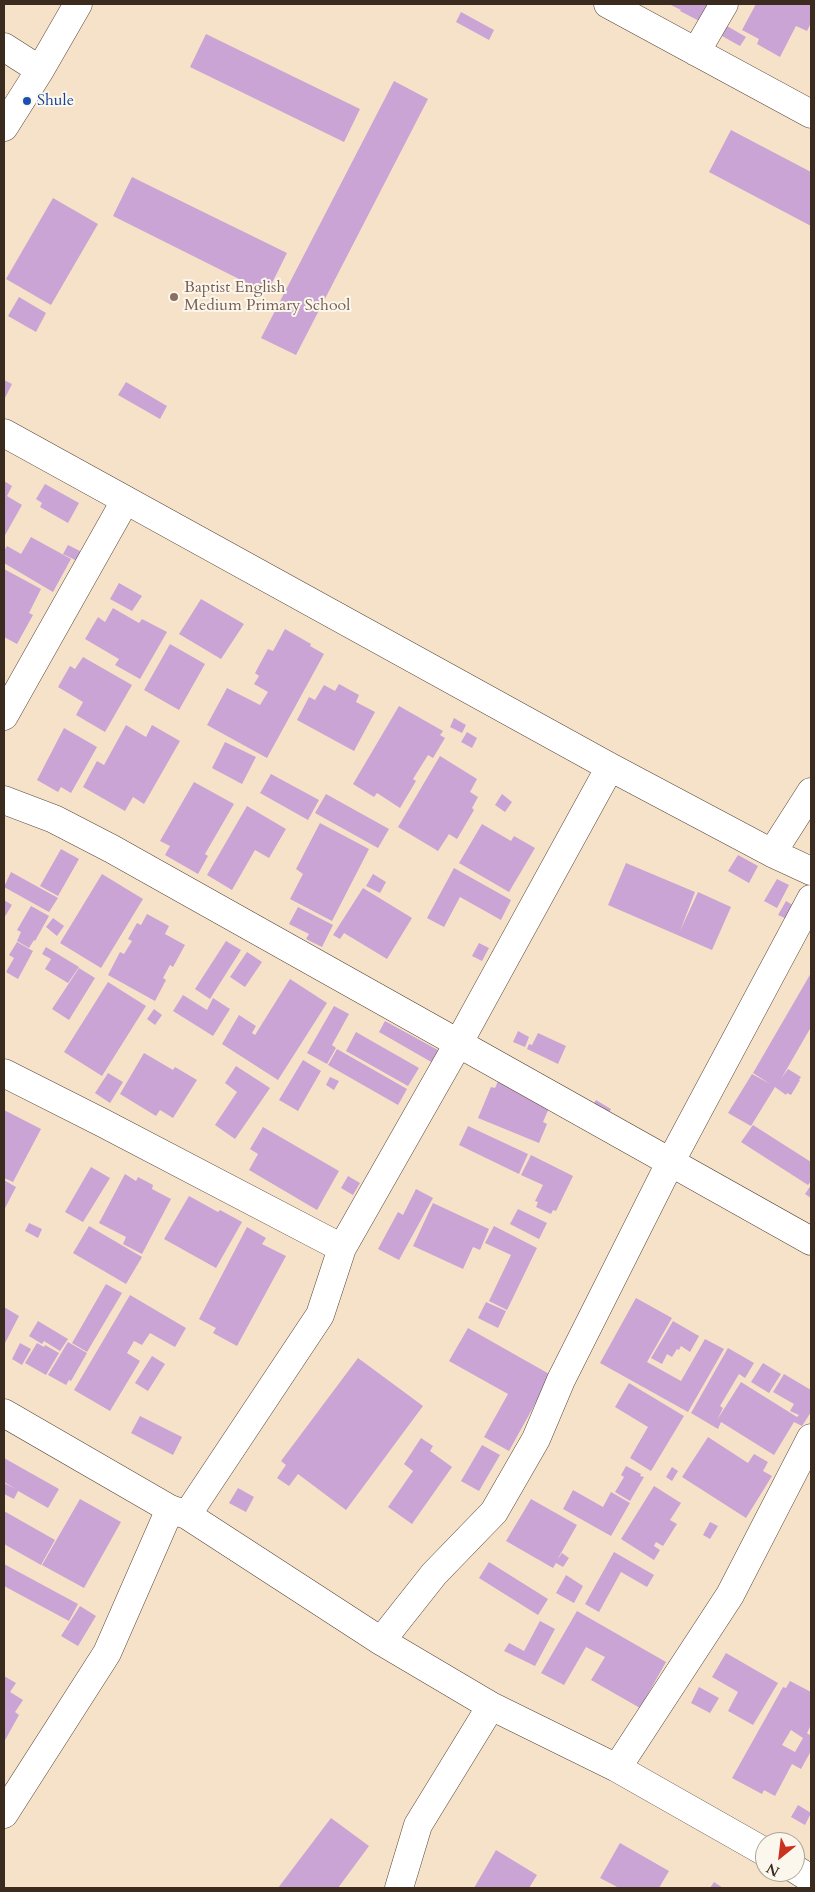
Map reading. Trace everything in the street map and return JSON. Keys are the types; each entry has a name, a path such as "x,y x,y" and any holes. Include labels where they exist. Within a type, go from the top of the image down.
{"street":[{"path":"4,127 78,4"},
{"path":"608,4 811,114"},
{"path":"696,52 724,4"},
{"path":"4,47 40,70"},
{"path":"4,433 610,767 772,853 811,871"},
{"path":"4,716 125,501"},
{"path":"4,1814 107,1653 178,1512 320,1315 342,1248 458,1044 610,767"},
{"path":"772,853 811,792"},
{"path":"4,800 54,819 112,849 811,1241"},
{"path":"381,1641 434,1574 494,1512 536,1439 561,1380 671,1161 811,899"},
{"path":"4,1073 342,1248"},
{"path":"4,1413 178,1512 381,1641 491,1706 617,1768 755,1846"},
{"path":"617,1768 730,1595 811,1438"},
{"path":"399,1888 418,1825 491,1706"}],"building":[{"path":"669,4 715,4 705,24"},
{"path":"756,4 811,4 811,23 807,31 796,26 780,57 757,44 759,39 742,30"},
{"path":"461,12 494,30 489,40 456,22"},
{"path":"727,26 746,37 740,46 722,36"},
{"path":"206,34 360,109 344,142 190,67"},
{"path":"394,81 428,99 296,355 261,338"},
{"path":"731,130 811,172 811,226 709,172"},
{"path":"132,177 287,253 267,293 113,216"},
{"path":"53,198 98,224 51,305 6,279"},
{"path":"19,297 46,313 36,332 8,316"},
{"path":"4,380 12,384 4,400"},
{"path":"126,382 167,406 160,419 118,395"},
{"path":"4,481 12,486 7,496 22,505 4,537"},
{"path":"45,484 79,503 68,523 40,507 42,503 36,499"},
{"path":"31,537 71,559 53,592 4,563 4,551 7,546 21,554"},
{"path":"68,545 82,552 77,561 63,554"},
{"path":"4,569 41,589 29,613 33,615 17,644 4,637"},
{"path":"119,583 142,596 132,611 110,599"},
{"path":"201,599 244,624 221,659 179,634"},
{"path":"113,608 139,623 142,619 167,632 140,679 115,665 119,659 85,639 98,617 105,622"},
{"path":"285,629 324,654 267,758 207,725 227,688 260,705 268,692 254,684 259,676 255,673 268,649 273,651"},
{"path":"170,644 205,664 179,710 144,690"},
{"path":"83,657 132,685 105,732 76,715 83,702 58,687 70,666 75,669"},
{"path":"339,684 359,695 356,702 375,712 354,751 297,720 309,697 315,700 324,685 335,691"},
{"path":"399,706 443,731 440,735 445,738 433,758 428,755 413,779 416,781 400,808 377,793 374,797 353,784"},
{"path":"454,718 466,725 462,733 450,727"},
{"path":"126,725 146,737 152,725 180,741 144,804 133,797 125,811 83,787 97,761 104,765"},
{"path":"64,728 97,747 71,793 61,787 58,792 37,780"},
{"path":"467,732 477,738 472,748 461,742"},
{"path":"225,742 256,757 242,784 212,768"},
{"path":"440,756 477,779 470,792 478,797 472,808 474,810 457,839 449,834 438,851 398,827"},
{"path":"271,774 319,800 308,820 260,793"},
{"path":"194,782 234,804 205,854 208,856 198,874 165,855 170,846 160,841"},
{"path":"326,794 389,829 378,848 315,813"},
{"path":"502,794 512,802 505,812 495,805"},
{"path":"247,806 286,829 269,858 255,850 232,890 207,875"},
{"path":"320,823 369,849 332,921 290,899 303,874 296,869"},
{"path":"482,824 511,841 514,836 535,848 509,892 459,863"},
{"path":"61,849 79,859 58,896 40,886"},
{"path":"738,855 758,866 749,883 728,871"},
{"path":"626,863 695,892 680,931 698,892 731,907 712,950 608,905"},
{"path":"454,868 511,900 501,920 460,897 444,927 427,918"},
{"path":"11,872 58,898 49,912 4,887"},
{"path":"102,874 143,899 101,968 60,943"},
{"path":"373,874 386,882 380,893 366,886"},
{"path":"777,879 789,885 777,908 764,901"},
{"path":"363,888 412,918 387,959 344,933 340,939 333,935"},
{"path":"4,900 12,905 4,918"},
{"path":"786,901 796,907 789,920 778,915"},
{"path":"31,906 49,916 29,948 17,941 21,932 17,930"},
{"path":"298,907 333,925 322,947 306,939 309,934 289,924"},
{"path":"147,914 169,926 165,934 185,945 173,967 170,965 163,978 166,980 155,1001 108,975 120,952 124,954 132,941 128,939 137,923 141,925"},
{"path":"53,918 64,926 57,936 46,927"},
{"path":"226,941 241,950 210,999 195,989"},
{"path":"17,942 33,951 18,979 6,972 14,958 9,955"},
{"path":"479,943 489,948 482,961 472,956"},
{"path":"46,947 79,967 68,983 45,969 51,959 42,954"},
{"path":"247,952 262,962 245,987 230,977"},
{"path":"79,968 95,978 69,1020 52,1009"},
{"path":"811,973 811,1027 781,1079 788,1069 801,1077 800,1080 791,1095 787,1093 786,1095 775,1087 751,1126 728,1113 752,1074 770,1084 753,1073"},
{"path":"290,979 327,1003 278,1080 222,1044 239,1015 256,1026 252,1033 255,1035"},
{"path":"108,982 146,1006 102,1076 64,1052"},
{"path":"183,995 207,1010 213,998 230,1009 213,1036 173,1011"},
{"path":"334,1006 349,1014 332,1045 336,1048 327,1064 307,1053"},
{"path":"154,1009 162,1015 155,1025 147,1019"},
{"path":"385,1021 447,1055 440,1067 379,1032"},
{"path":"518,1031 529,1037 525,1047 513,1042"},
{"path":"356,1032 419,1068 408,1086 346,1051"},
{"path":"538,1033 566,1046 558,1064 527,1049 529,1044 532,1045"},
{"path":"337,1049 407,1089 398,1105 328,1065"},
{"path":"144,1053 173,1070 175,1067 197,1080 173,1118 160,1110 156,1116 120,1094"},
{"path":"303,1060 321,1071 298,1111 279,1100"},
{"path":"236,1066 270,1088 235,1139 215,1125 237,1092 225,1083"},
{"path":"108,1073 123,1082 110,1103 95,1093"},
{"path":"330,1077 339,1081 334,1090 326,1085"},
{"path":"499,1079 552,1101 543,1122 547,1124 539,1143 478,1118 491,1087 495,1088"},
{"path":"596,1100 611,1109 605,1121 589,1112"},
{"path":"4,1110 41,1129 13,1182 4,1178"},
{"path":"753,1125 811,1162 811,1181 808,1185 741,1142"},
{"path":"468,1126 528,1154 519,1174 459,1145"},
{"path":"263,1127 339,1171 317,1210 249,1170 258,1154 250,1149"},
{"path":"531,1155 573,1176 556,1211 553,1210 551,1214 536,1207 538,1202 535,1201 543,1185 521,1175"},
{"path":"91,1167 110,1178 83,1222 65,1212"},
{"path":"125,1174 136,1181 138,1177 153,1185 152,1189 171,1199 142,1254 123,1244 126,1237 99,1223"},
{"path":"348,1176 360,1183 353,1195 341,1188"},
{"path":"4,1180 16,1187 4,1210"},
{"path":"811,1185 811,1198 805,1194"},
{"path":"416,1189 433,1198 399,1260 378,1249 398,1212 403,1215"},
{"path":"189,1196 218,1212 220,1210 242,1222 216,1268 164,1239"},
{"path":"433,1203 489,1229 480,1250 473,1247 463,1269 413,1246"},
{"path":"518,1209 547,1223 539,1239 510,1224"},
{"path":"29,1223 42,1229 38,1238 25,1231"},
{"path":"89,1226 142,1257 126,1284 73,1253"},
{"path":"494,1226 537,1248 507,1310 489,1301 511,1255 485,1243"},
{"path":"247,1227 266,1238 262,1244 286,1256 237,1346 213,1333 216,1328 199,1319"},
{"path":"106,1284 122,1293 87,1352 72,1343"},
{"path":"130,1295 186,1328 175,1347 150,1333 142,1345 134,1341 127,1353 140,1361 110,1411 74,1390"},
{"path":"636,1298 672,1318 647,1362 681,1381 705,1339 724,1349 688,1412 600,1363"},
{"path":"486,1302 506,1311 498,1328 478,1318"},
{"path":"4,1307 19,1316 4,1345"},
{"path":"38,1321 68,1339 60,1351 44,1341 42,1344 29,1336"},
{"path":"673,1321 699,1336 690,1352 681,1346 672,1357 667,1354 662,1364 651,1358"},
{"path":"468,1328 551,1375 509,1451 484,1437 508,1394 449,1361"},
{"path":"68,1342 87,1353 71,1381 69,1380 66,1385 48,1375"},
{"path":"20,1343 31,1349 22,1365 12,1359"},
{"path":"37,1343 59,1353 46,1375 25,1363"},
{"path":"728,1348 754,1363 745,1378 739,1374 720,1406 723,1408 717,1420 741,1382 797,1417 799,1415 790,1411 794,1404 773,1392 784,1374 811,1390 811,1412 802,1426 794,1422 774,1455 721,1422 718,1429 691,1413"},
{"path":"152,1356 165,1364 148,1391 135,1383"},
{"path":"358,1358 423,1406 346,1510 298,1474 289,1486 277,1478 286,1465 281,1461"},
{"path":"763,1363 781,1374 769,1393 751,1382"},
{"path":"629,1383 684,1416 651,1471 630,1458 648,1427 615,1407"},
{"path":"140,1416 182,1437 173,1455 131,1433"},
{"path":"708,1437 748,1463 754,1454 768,1462 763,1471 772,1476 746,1518 682,1477"},
{"path":"421,1438 433,1446 430,1451 452,1467 412,1524 388,1507 413,1471 404,1464"},
{"path":"482,1445 500,1455 479,1491 461,1481"},
{"path":"4,1458 59,1489 48,1508 18,1491 14,1499 4,1494 4,1483 16,1489 4,1482"},
{"path":"626,1466 644,1477 630,1501 615,1492 624,1477 621,1475"},
{"path":"672,1467 678,1471 672,1481 666,1477"},
{"path":"654,1486 681,1503 670,1520 677,1524 663,1546 656,1542 654,1546 660,1550 654,1560 621,1539"},
{"path":"238,1488 254,1497 246,1512 229,1503"},
{"path":"573,1490 603,1507 611,1492 630,1503 611,1536 563,1509"},
{"path":"80,1499 121,1522 84,1588 42,1565"},
{"path":"531,1499 577,1525 557,1560 562,1553 569,1558 563,1567 556,1563 553,1568 506,1541"},
{"path":"4,1511 55,1540 41,1565 4,1544"},
{"path":"710,1522 718,1526 710,1539 703,1535"},
{"path":"614,1552 654,1575 647,1587 621,1572 599,1612 585,1604"},
{"path":"489,1562 548,1599 538,1615 479,1578"},
{"path":"4,1564 78,1604 69,1621 4,1586"},
{"path":"566,1575 583,1586 574,1603 556,1593"},
{"path":"80,1606 96,1616 78,1646 61,1636"},
{"path":"577,1611 666,1662 640,1708 591,1680 605,1657 586,1647 564,1685 541,1673"},
{"path":"540,1621 555,1629 535,1666 504,1651 509,1643 524,1651"},
{"path":"726,1653 778,1683 753,1725 728,1711 738,1692 712,1677"},
{"path":"4,1676 16,1683 10,1692 23,1700 15,1712 19,1715 4,1742"},
{"path":"790,1681 811,1692 811,1725 807,1733 811,1736 811,1751 801,1769 792,1764 775,1796 764,1790 762,1794 732,1778 783,1687 786,1688","holes":["791,1730 803,1738 795,1752 782,1745"]},
{"path":"699,1687 719,1698 710,1713 691,1703"},
{"path":"798,1805 811,1813 805,1825 791,1817"},
{"path":"331,1818 369,1846 338,1888 278,1888"},
{"path":"620,1843 669,1871 659,1888 619,1888 600,1878"},
{"path":"496,1850 537,1875 529,1888 474,1888"},
{"path":"714,1882 723,1888 710,1888"}],"place":[{"name":"Shule","path":"27,101"},
{"name":"Baptist English Medium Primary School","path":"174,297"}]}
